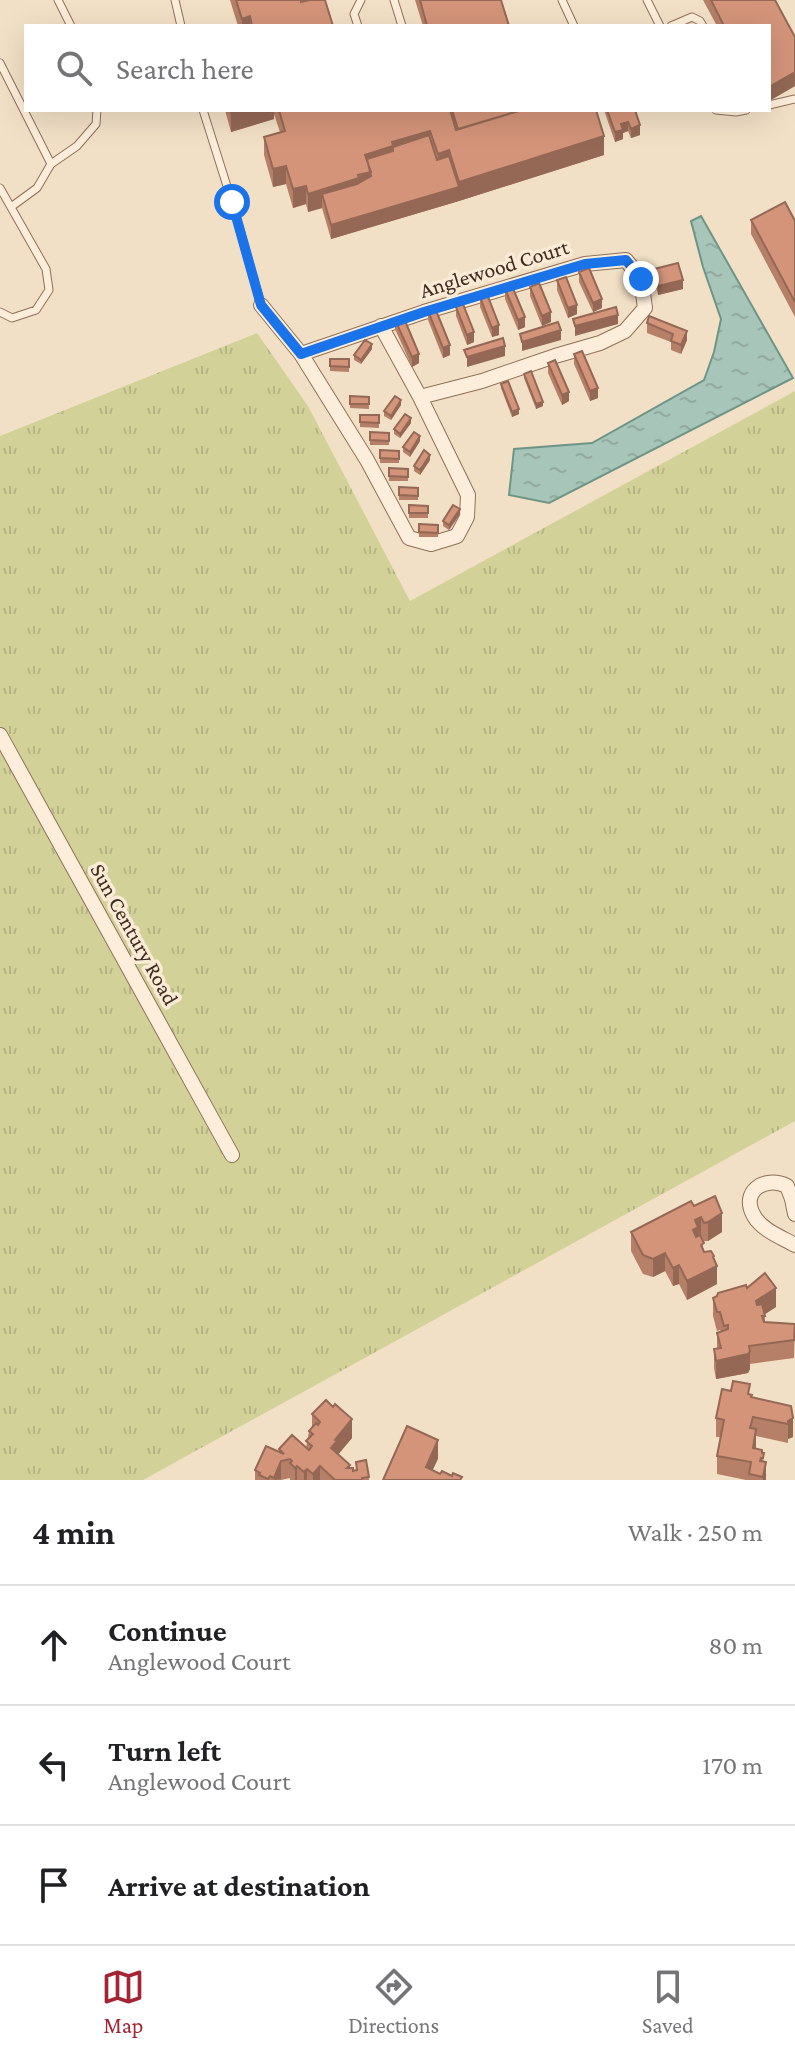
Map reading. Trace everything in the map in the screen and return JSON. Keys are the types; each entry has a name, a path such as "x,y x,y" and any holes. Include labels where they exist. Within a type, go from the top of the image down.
{"street":[{"name":"Anglewood Court","path":"301,354 381,326 585,264 626,260 641,279 645,308 625,331 600,343 482,381 420,397"},
{"path":"261,305 301,354 367,460 409,538 431,544 457,536 467,517 468,495 381,326"},
{"name":"Sun Century Road","path":"0,735 232,1155"},
{"path":"795,1214 787,1186 770,1181 761,1184 750,1198 750,1208 756,1219 795,1244"}],"lane":[{"path":"58,0 70,24"},
{"path":"175,0 181,24"},
{"path":"357,24 354,14 361,0"},
{"path":"394,0 401,24"},
{"path":"562,0 573,24"},
{"path":"647,0 659,24"},
{"path":"676,24 692,17 702,24"},
{"path":"0,63 24,111"},
{"path":"771,105 795,99"},
{"path":"25,112 51,164"},
{"path":"11,207 37,188 51,164 77,146 96,124 97,112"},
{"path":"204,112 261,305"},
{"path":"0,188 46,269 49,290 36,310 0,322"},
{"path":"0,312 12,318"}],"green space":[{"path":"257,333 308,406 410,601 795,391 795,1121 143,1480 0,1480 0,436"}],"water":[{"path":"701,216 793,378 549,503 509,495 514,449 592,443 704,380 721,319 691,221"}],"building":[{"path":"236,0 325,0 332,24 252,24 250,16 242,19"},
{"path":"420,0 501,0 508,24 426,24"},
{"path":"711,0 775,0 795,37 795,72 771,86 771,24 723,24"},
{"path":"280,112 451,112 456,130 515,112 597,112 604,136 459,182 449,150 438,154 430,131 392,142 393,146 365,155 371,172 308,194 306,186 293,189 286,166 273,169 264,137 285,131"},
{"path":"453,112 515,112 458,129"},
{"path":"608,112 636,112 640,125 631,129 628,122 621,124 623,130 615,132"},
{"path":"429,135 437,160 449,156 459,187 331,225 322,194 357,184 371,176 367,159"},
{"path":"785,202 795,221 795,302 751,220"},
{"path":"678,263 683,280 658,286 654,269"},
{"path":"589,268 602,299 593,303 579,272"},
{"path":"566,277 577,305 568,308 557,280"},
{"path":"539,283 551,312 542,316 530,287"},
{"path":"512,286 525,317 518,320 505,289"},
{"path":"487,294 499,325 492,328 480,297"},
{"path":"463,304 474,332 467,335 456,307"},
{"path":"616,307 618,315 575,326 573,319"},
{"path":"435,308 450,345 443,348 428,311"},
{"path":"403,316 419,354 412,357 395,320"},
{"path":"649,316 687,331 681,345 671,341 673,334 647,323"},
{"path":"558,322 561,330 522,342 520,334"},
{"path":"503,338 505,346 467,357 464,350"},
{"path":"365,340 372,344 361,360 354,355"},
{"path":"582,351 598,388 590,391 574,354"},
{"path":"330,359 349,359 349,367 330,366"},
{"path":"555,360 569,392 562,395 548,363"},
{"path":"531,371 543,402 536,404 524,374"},
{"path":"508,381 519,409 512,412 501,384"},
{"path":"350,396 369,397 369,404 350,404"},
{"path":"395,396 401,400 391,416 384,411"},
{"path":"405,414 411,418 400,434 394,429"},
{"path":"360,415 379,415 379,423 360,422"},
{"path":"370,432 389,433 389,441 370,440"},
{"path":"414,432 420,436 410,452 403,447"},
{"path":"380,450 399,451 399,459 380,458"},
{"path":"424,450 430,455 420,470 414,466"},
{"path":"389,468 408,469 408,477 389,476"},
{"path":"399,487 418,488 418,496 399,495"},
{"path":"409,505 428,506 428,513 409,513"},
{"path":"453,505 460,509 449,525 443,521"},
{"path":"419,524 438,525 438,533 419,532"},
{"path":"715,1196 722,1213 708,1222 704,1223 701,1217 695,1220 698,1227 693,1230 704,1243 701,1245 704,1252 711,1251 717,1266 687,1281 679,1265 673,1268 665,1253 653,1259 643,1255 631,1232 691,1201 694,1206"},
{"path":"765,1273 776,1288 756,1301 757,1305 762,1304 764,1322 795,1324 794,1340 749,1346 748,1354 716,1361 714,1349 721,1348 717,1333 728,1329 728,1325 724,1326 713,1298 718,1293 746,1285 747,1288"},
{"path":"733,1381 750,1384 748,1394 751,1397 791,1406 793,1418 788,1424 753,1417 750,1428 756,1429 753,1448 762,1450 764,1453 760,1461 766,1462 763,1477 749,1474 751,1462 717,1456 724,1420 716,1418 722,1389 731,1391"},
{"path":"326,1400 352,1419 331,1448 353,1471 357,1470 356,1462 366,1460 369,1477 335,1480 320,1466 313,1474 307,1469 304,1472 297,1466 295,1468 290,1459 281,1461 274,1478 259,1475 255,1470 266,1446 284,1454 279,1449 292,1435 309,1450 312,1446 306,1441 313,1434 309,1431 320,1422 312,1414"},
{"path":"407,1426 438,1440 426,1467 440,1474 442,1471 452,1476 453,1473 462,1477 460,1480 383,1480"}],"route":[{"path":"232,202 261,305 301,354 424,312 585,264 626,260 641,279"}]}
